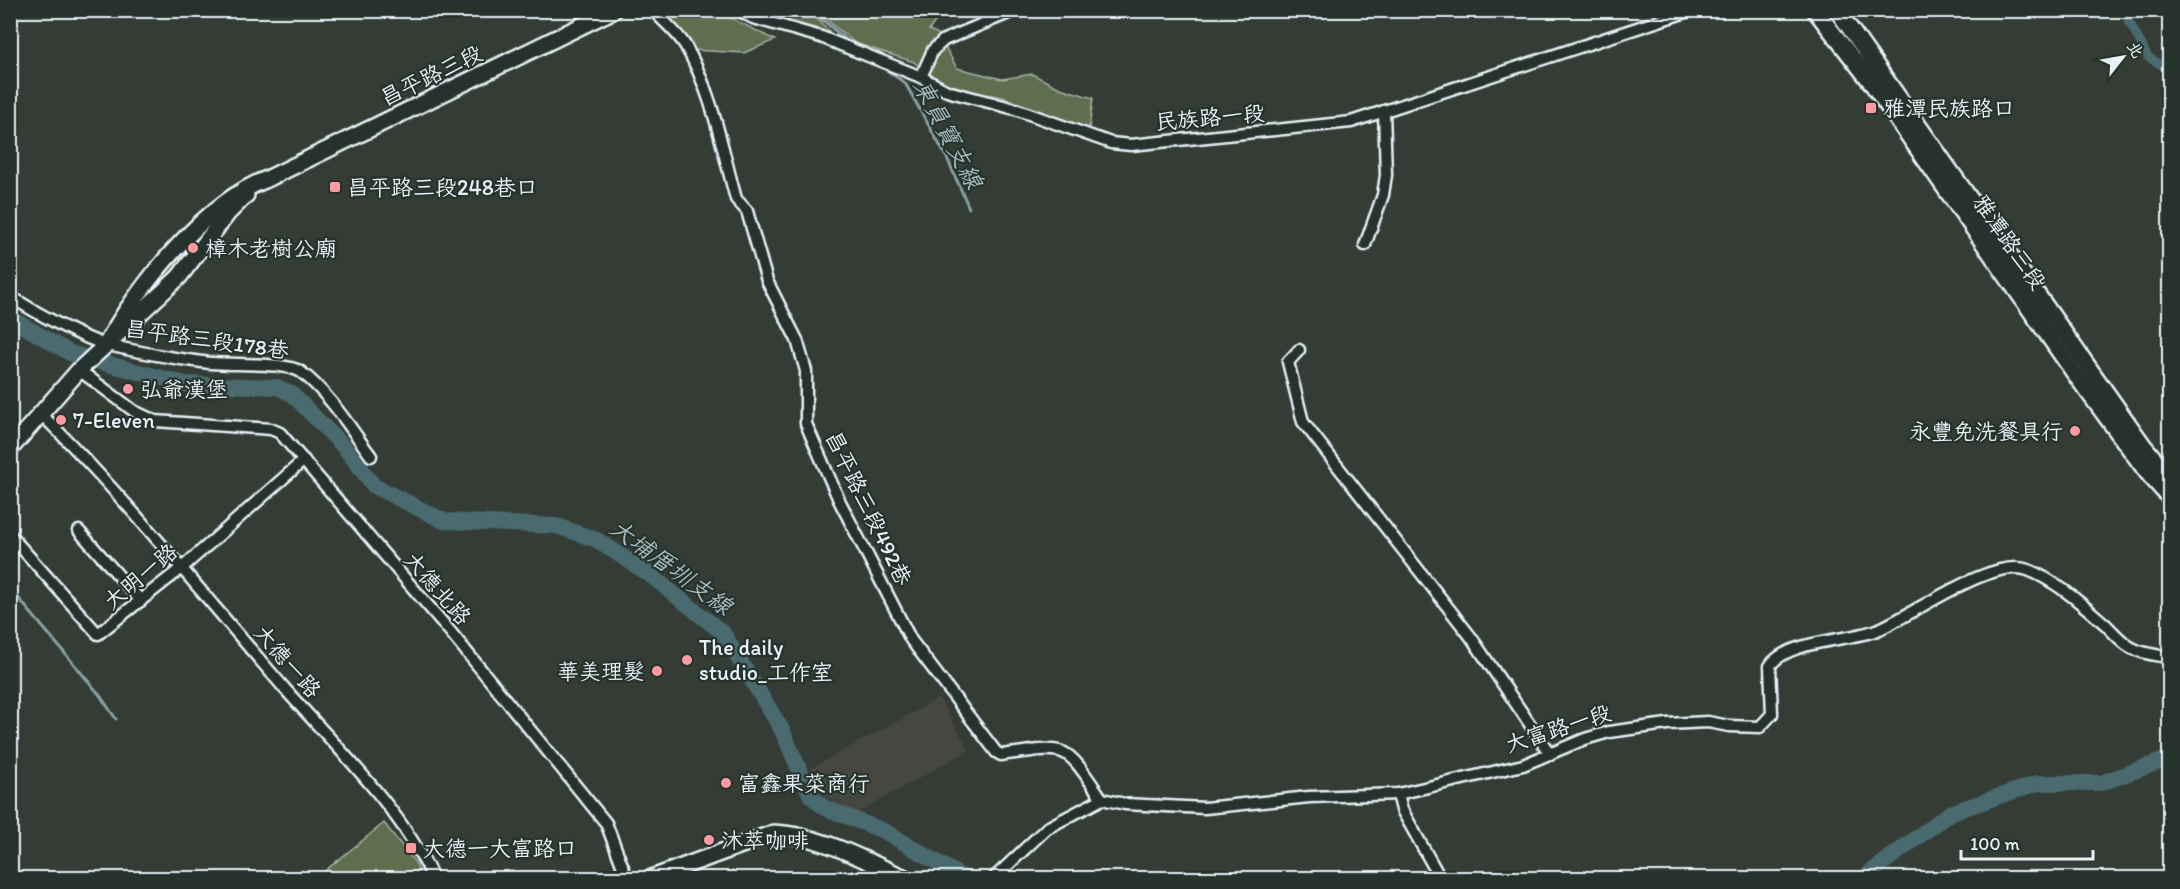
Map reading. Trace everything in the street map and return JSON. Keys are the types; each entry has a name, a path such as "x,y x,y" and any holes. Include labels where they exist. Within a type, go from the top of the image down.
{"street":[{"name":"昌平路三段","path":"106,345 177,246 229,198 247,186 267,179 614,10"},
{"name":"昌平路三段492巷","path":"653,10 684,43 699,75 710,104 736,199 747,211 767,281 797,340 806,371 806,424 839,500 911,640 996,752 1001,755 1054,748 1072,755 1102,799"},
{"name":"民族路一段","path":"738,10 848,48 921,77 947,91 1015,109 1111,143 1131,145 1351,122 1692,10"},
{"path":"921,77 933,50 944,40 1016,10"},
{"name":"雅潭路三段","path":"1815,10 1871,82 2106,416 2169,498"},
{"name":"雅潭路三段","path":"1837,10 2169,478"},
{"path":"1365,245 1383,195 1386,175 1384,111"},
{"name":"昌平路三段","path":"10,449 79,370 179,276 228,213 247,194 267,179"},
{"name":"昌平路三段178巷","path":"10,296 39,313 106,345 202,362 251,366 281,364 300,372 333,405 371,456"},
{"path":"1299,350 1288,362 1303,422 1471,637 1550,754"},
{"name":"大德北路","path":"79,370 134,411 155,421 271,429 280,433 448,629 606,823 627,879"},
{"name":"大德一路","path":"40,414 102,476 183,567 378,794 424,860 433,879"},
{"name":"大明一路","path":"10,535 98,633 183,567 304,460"},
{"path":"80,531 141,601"},
{"name":"大富路一段","path":"1102,799 1125,804 1204,808 1310,797 1398,794 1523,765 1609,732 1656,725 1708,722 1729,726 1760,727 1772,714 1770,666 1774,660 1811,643 1845,639 1875,630 1967,581 2007,570 2026,569 2076,599 2133,649 2169,658"},
{"path":"1398,794 1402,810 1440,879"},
{"path":"994,879 1047,828 1102,799"},
{"path":"652,879 774,833 791,834 829,844 905,879"}],"shaded area":[{"path":"939,698 969,750 859,812 839,806 821,793 810,769"}],"green space":[{"path":"665,11 717,11 775,40 744,53 692,50"},
{"path":"753,11 809,11 831,33"},
{"path":"816,11 934,11 935,22 929,30 938,34 957,68 1002,79 1032,74 1060,88 1093,98 1089,130 1003,97 963,90 932,78 914,62 855,43"},
{"path":"182,246 191,256 158,288 154,288 154,284"},
{"path":"384,823 417,865 420,878 316,878"}],"waterway":[{"name":"東員寶支線","path":"811,10 851,44"},
{"path":"2123,10 2148,57 2170,70"},
{"name":"東員寶支線","path":"881,66 905,83 947,158 969,208"},
{"name":"大埔厝圳支線","path":"10,318 70,353 104,363 185,384 277,387 292,394 345,448 374,486 444,521 557,526 597,540 649,574 723,633 782,730 811,796 825,808 884,831 964,878"},
{"path":"10,588 99,694 116,719"},
{"path":"1863,878 1950,813 2038,783 2101,783 2170,758"}],"place":[{"name":"雅潭民族路口","path":"1871,108"},
{"name":"昌平路三段248巷口","path":"335,187"},
{"name":"樟木老樹公廟","path":"193,248"},
{"name":"弘爺漢堡","path":"128,389"},
{"name":"7-Eleven","path":"61,420"},
{"name":"永豐免洗餐具行","path":"2075,431"},
{"name":"The daily studio_工作室","path":"687,660"},
{"name":"華美理髮","path":"657,671"},
{"name":"富鑫果菜商行","path":"726,783"},
{"name":"沐萃咖啡","path":"709,840"},
{"name":"大德一大富路口","path":"411,848"}]}
